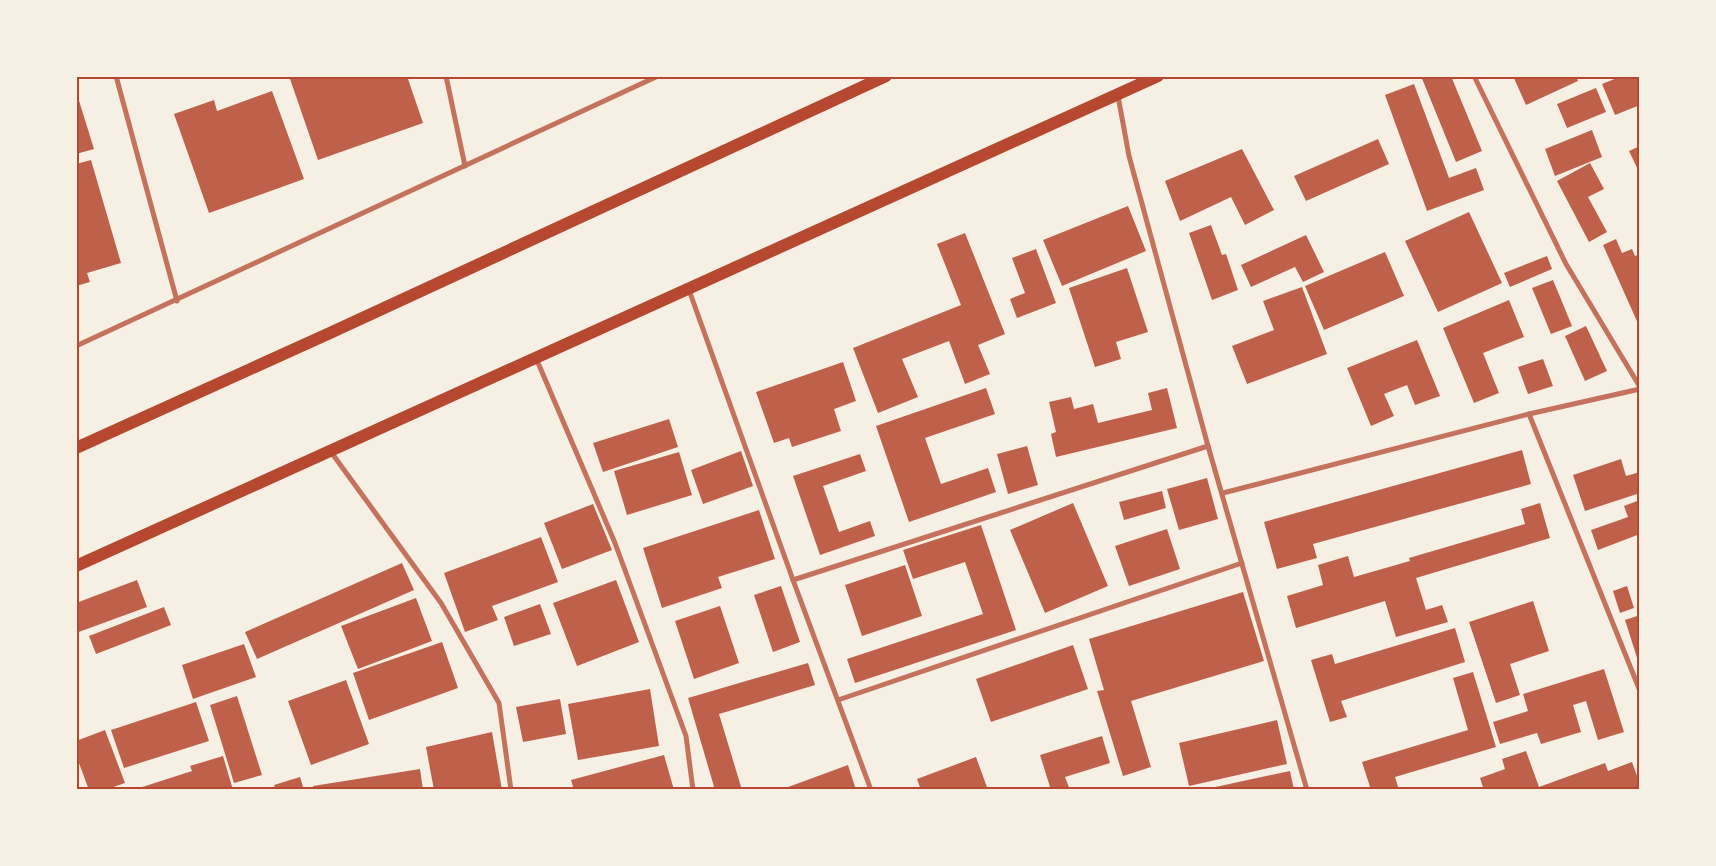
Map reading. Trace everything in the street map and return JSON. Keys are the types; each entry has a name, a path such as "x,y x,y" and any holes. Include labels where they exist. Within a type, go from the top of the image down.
{"main road":[{"path":"76,448 886,76"},
{"path":"76,566 1158,76"}],"street":[{"path":"116,76 177,301"},
{"path":"446,76 465,166"},
{"path":"76,346 177,301 658,76"},
{"path":"1223,493 1529,414 1640,388 1566,264 1474,76"},
{"path":"1118,94 1129,156 1208,446 1307,790"},
{"path":"689,289 793,580 871,790"},
{"path":"536,358 615,543 686,736 693,790"},
{"path":"1529,414 1640,691"},
{"path":"793,580 1208,446"},
{"path":"330,451 441,603 498,703 511,790"},
{"path":"838,700 1242,563"}],"building":[{"path":"289,76 407,76 423,123 318,160"},
{"path":"1421,76 1451,76 1482,151 1456,162"},
{"path":"1513,76 1576,76 1578,81 1526,105"},
{"path":"1622,76 1640,76 1640,105 1615,115 1602,84"},
{"path":"1414,84 1449,178 1476,168 1484,190 1427,211 1385,95"},
{"path":"1596,88 1606,112 1567,128 1557,104"},
{"path":"76,91 94,149 76,154"},
{"path":"272,91 304,179 209,213 174,114 214,100 217,111"},
{"path":"1592,130 1602,157 1555,176 1545,149"},
{"path":"1378,139 1389,164 1306,201 1294,176"},
{"path":"1640,146 1640,174 1629,151"},
{"path":"1242,149 1274,210 1245,225 1231,197 1180,221 1165,181"},
{"path":"91,160 121,263 87,273 90,282 76,286 76,164"},
{"path":"1590,163 1604,189 1588,197 1607,232 1589,242 1557,181"},
{"path":"1128,206 1146,251 1062,286 1043,240"},
{"path":"1469,212 1502,283 1438,312 1405,241"},
{"path":"1211,225 1222,255 1226,254 1238,290 1212,300 1189,233"},
{"path":"965,233 1005,334 978,345 990,374 965,384 949,341 902,359 918,397 878,413 853,348 961,305 937,244"},
{"path":"1306,235 1324,272 1303,282 1295,267 1251,287 1241,265"},
{"path":"1616,239 1622,253 1632,249 1635,256 1640,254 1640,328 1603,245"},
{"path":"1036,249 1056,303 1017,318 1010,299 1025,293 1012,258"},
{"path":"1385,252 1404,296 1324,330 1305,286"},
{"path":"1547,256 1552,269 1510,287 1504,273"},
{"path":"1127,268 1148,332 1116,342 1121,359 1095,367 1069,288"},
{"path":"1553,280 1572,326 1551,334 1532,288"},
{"path":"1302,287 1327,354 1247,384 1232,346 1274,330 1263,301"},
{"path":"1509,300 1524,337 1483,353 1499,393 1474,403 1443,328"},
{"path":"1586,326 1607,371 1585,381 1565,336"},
{"path":"1417,340 1440,396 1415,405 1407,385 1384,394 1394,416 1371,426 1347,368"},
{"path":"1543,359 1553,386 1528,394 1518,367"},
{"path":"843,362 856,401 834,409 841,431 792,447 789,438 774,443 756,392"},
{"path":"986,388 995,414 925,438 941,484 988,468 996,492 909,522 876,426"},
{"path":"1167,388 1177,428 1056,457 1051,434 1056,432 1049,402 1071,397 1074,409 1093,404 1098,423 1152,410 1148,393"},
{"path":"669,419 678,447 603,472 593,443"},
{"path":"1027,446 1038,485 1008,494 997,454"},
{"path":"1522,450 1531,484 1313,544 1317,558 1277,569 1264,522"},
{"path":"741,451 753,486 703,504 691,470"},
{"path":"679,452 692,495 627,515 614,471"},
{"path":"860,454 866,471 823,486 839,532 870,521 875,536 820,555 793,476"},
{"path":"1621,459 1626,476 1640,472 1640,493 1585,511 1573,475"},
{"path":"1207,478 1218,519 1179,530 1167,489"},
{"path":"1162,491 1166,508 1124,520 1119,502"},
{"path":"1640,500 1640,534 1598,550 1591,530 1628,517 1624,506"},
{"path":"1073,503 1108,586 1045,613 1010,530"},
{"path":"1540,503 1550,538 1416,578 1426,610 1442,605 1448,622 1396,637 1385,601 1296,628 1287,596 1323,585 1318,565 1348,556 1354,577 1410,561 1409,558 1525,524 1521,509"},
{"path":"593,504 612,550 562,569 544,523"},
{"path":"759,510 775,559 718,577 722,588 662,608 643,548"},
{"path":"981,525 1016,630 855,683 847,659 983,614 965,562 913,579 903,550"},
{"path":"1167,529 1180,569 1129,586 1115,546"},
{"path":"541,537 558,582 492,606 498,620 465,632 444,573"},
{"path":"402,563 414,590 257,659 245,632"},
{"path":"905,565 922,616 862,636 845,585"},
{"path":"137,580 147,607 76,633 76,603"},
{"path":"616,580 639,642 577,666 553,603"},
{"path":"781,586 800,642 773,652 754,595"},
{"path":"1627,586 1634,608 1620,613 1613,591"},
{"path":"1243,592 1264,661 1131,701 1151,767 1123,776 1097,691 1104,690 1089,639"},
{"path":"416,598 432,641 358,669 341,626"},
{"path":"1533,601 1549,651 1510,664 1520,695 1496,703 1469,622"},
{"path":"540,604 551,634 514,646 504,617"},
{"path":"720,606 739,663 694,679 675,621"},
{"path":"164,607 171,625 96,654 89,636"},
{"path":"1640,615 1640,664 1639,664 1625,620"},
{"path":"1455,628 1465,662 1341,701 1347,717 1330,722 1311,660 1332,654 1335,664"},
{"path":"442,642 458,688 369,720 353,673"},
{"path":"244,644 256,677 193,699 182,665"},
{"path":"1073,645 1088,689 991,722 976,679"},
{"path":"808,663 815,685 719,714 742,790 715,790 688,698"},
{"path":"1604,669 1624,732 1598,740 1586,701 1573,705 1581,732 1541,744 1537,733 1500,744 1493,722 1528,711 1523,694"},
{"path":"1473,672 1496,747 1395,777 1399,790 1371,790 1362,762 1468,730 1453,678"},
{"path":"346,680 369,744 311,765 288,701"},
{"path":"650,689 659,746 578,760 568,704"},
{"path":"237,696 262,775 234,783 210,705"},
{"path":"560,699 566,734 523,742 516,707"},
{"path":"196,702 209,741 124,768 111,730"},
{"path":"1277,720 1287,764 1189,786 1179,743"},
{"path":"105,730 125,783 105,790 89,790 76,755 76,741"},
{"path":"492,732 502,790 434,790 426,747"},
{"path":"1102,736 1110,763 1065,777 1070,790 1051,790 1040,755"},
{"path":"1526,751 1539,787 1605,763 1608,771 1632,762 1640,784 1640,790 1484,790 1480,778 1505,769 1502,759"},
{"path":"664,755 674,790 574,790 571,780"},
{"path":"223,756 233,790 133,790 192,771 190,766"},
{"path":"976,757 988,790 921,790 917,779"},
{"path":"848,765 856,790 780,790"},
{"path":"420,769 423,790 314,790 313,786"},
{"path":"1290,771 1294,790 1206,790 1206,789"},
{"path":"300,777 304,790 276,790 274,785"}]}
